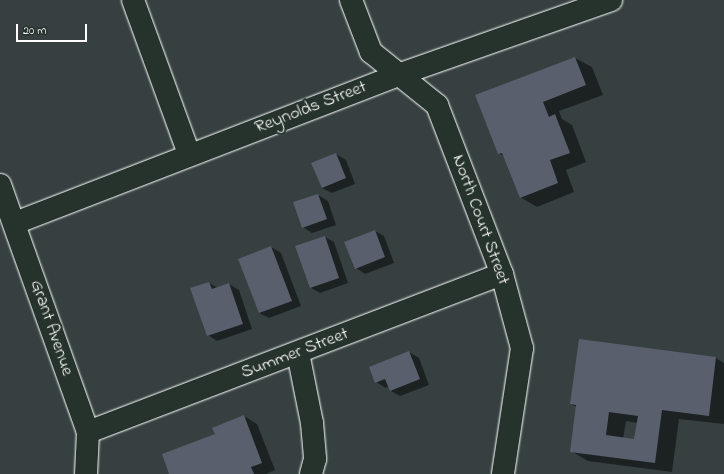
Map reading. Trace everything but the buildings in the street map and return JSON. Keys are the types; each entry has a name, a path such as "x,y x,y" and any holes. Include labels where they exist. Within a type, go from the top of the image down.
{"street":[{"path":"133,0 189,154"},
{"name":"North Court Street","path":"351,0 371,52 437,105 502,274 522,348 503,474"},
{"name":"Reynolds Street","path":"15,223 189,154 398,75 564,8 611,0"},
{"name":"Grant Avenue","path":"0,185 15,223 88,432 86,474"},
{"name":"Summer Street","path":"88,432 502,274"},
{"path":"298,353 312,423 315,459 311,474"}]}
